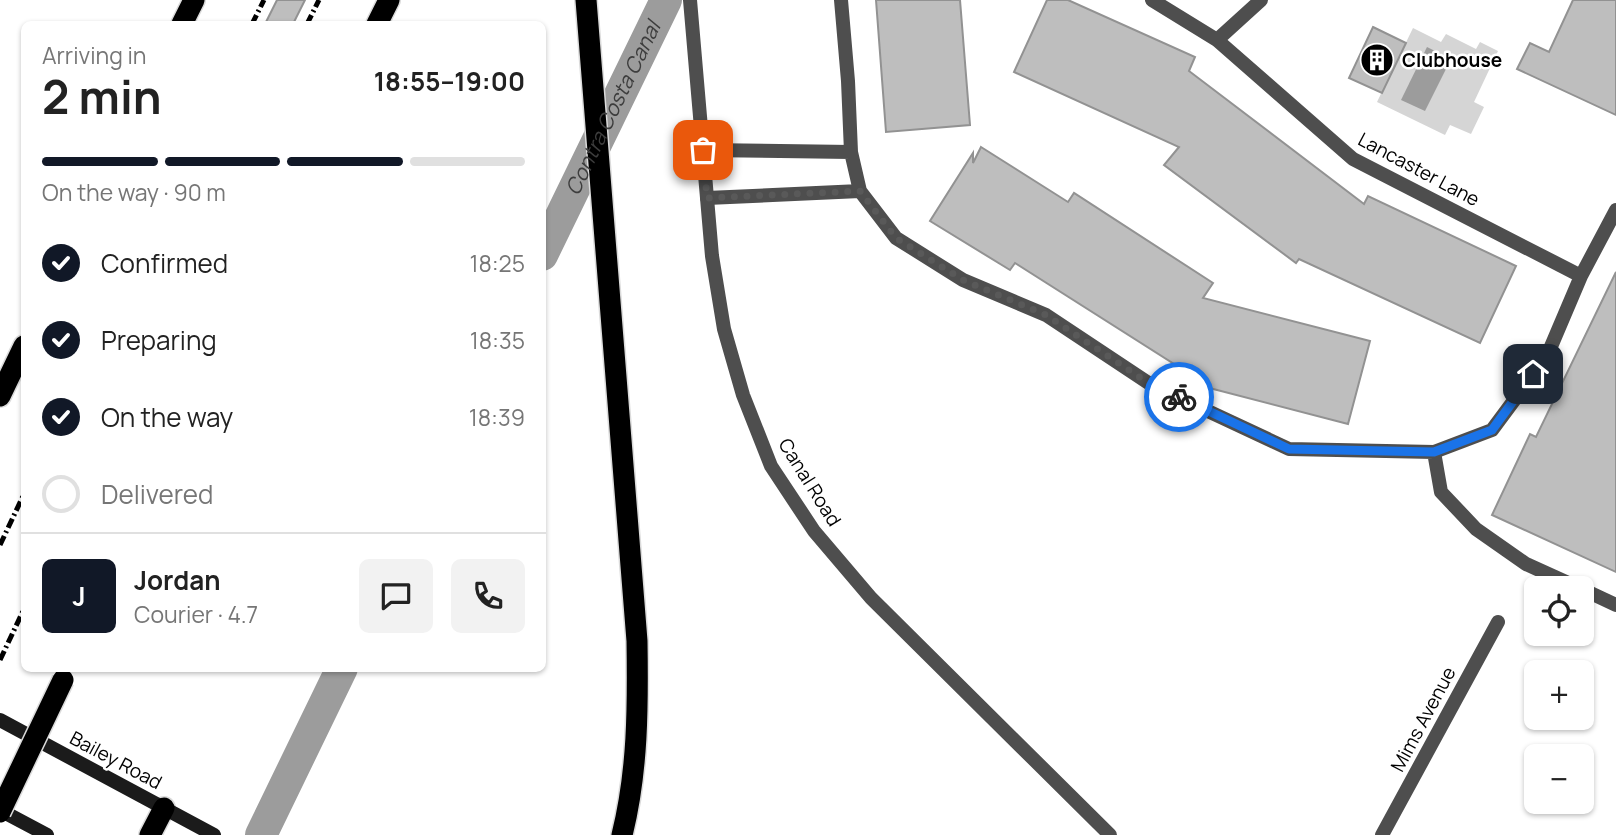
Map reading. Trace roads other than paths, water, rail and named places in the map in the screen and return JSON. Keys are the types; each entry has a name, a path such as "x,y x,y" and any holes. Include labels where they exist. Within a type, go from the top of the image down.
{"highway":[{"path":"183,21 194,0"},
{"path":"378,21 389,0"},
{"path":"586,0 637,641 638,720 632,796 622,835"},
{"path":"0,396 21,352"},
{"path":"0,811 66,674"},
{"path":"150,835 164,808"}],"main road":[{"name":"Bailey Road","path":"0,720 214,835"},
{"path":"0,811 47,835"}],"street":[{"path":"841,0 851,152 860,191 896,238 963,280 1046,315 1150,384 1289,449 1434,452 1492,430 1547,356 1581,276 1616,210"},
{"name":"Lancaster Lane","path":"1152,0 1217,40 1353,159 1581,276"},
{"path":"1217,40 1261,0"},
{"name":"Canal Road","path":"690,1 712,256 724,329 743,396 771,466 814,531 872,598 1110,835"},
{"path":"703,150 851,152"},
{"path":"707,198 860,191"},
{"path":"1434,452 1441,492 1476,529 1526,564 1552,576"},
{"path":"1594,595 1616,604"},
{"name":"Mims Avenue","path":"1382,835 1498,622"}],"waterway":[{"name":"Contra Costa Canal","path":"546,247 666,0"},
{"name":"Contra Costa Canal","path":"261,835 340,672"}],"railway":[{"path":"254,21 264,0"},
{"path":"308,21 319,0"},
{"path":"0,545 21,500"},
{"path":"0,660 21,615"}],"place":[{"name":"Clubhouse","path":"1377,60"}]}
